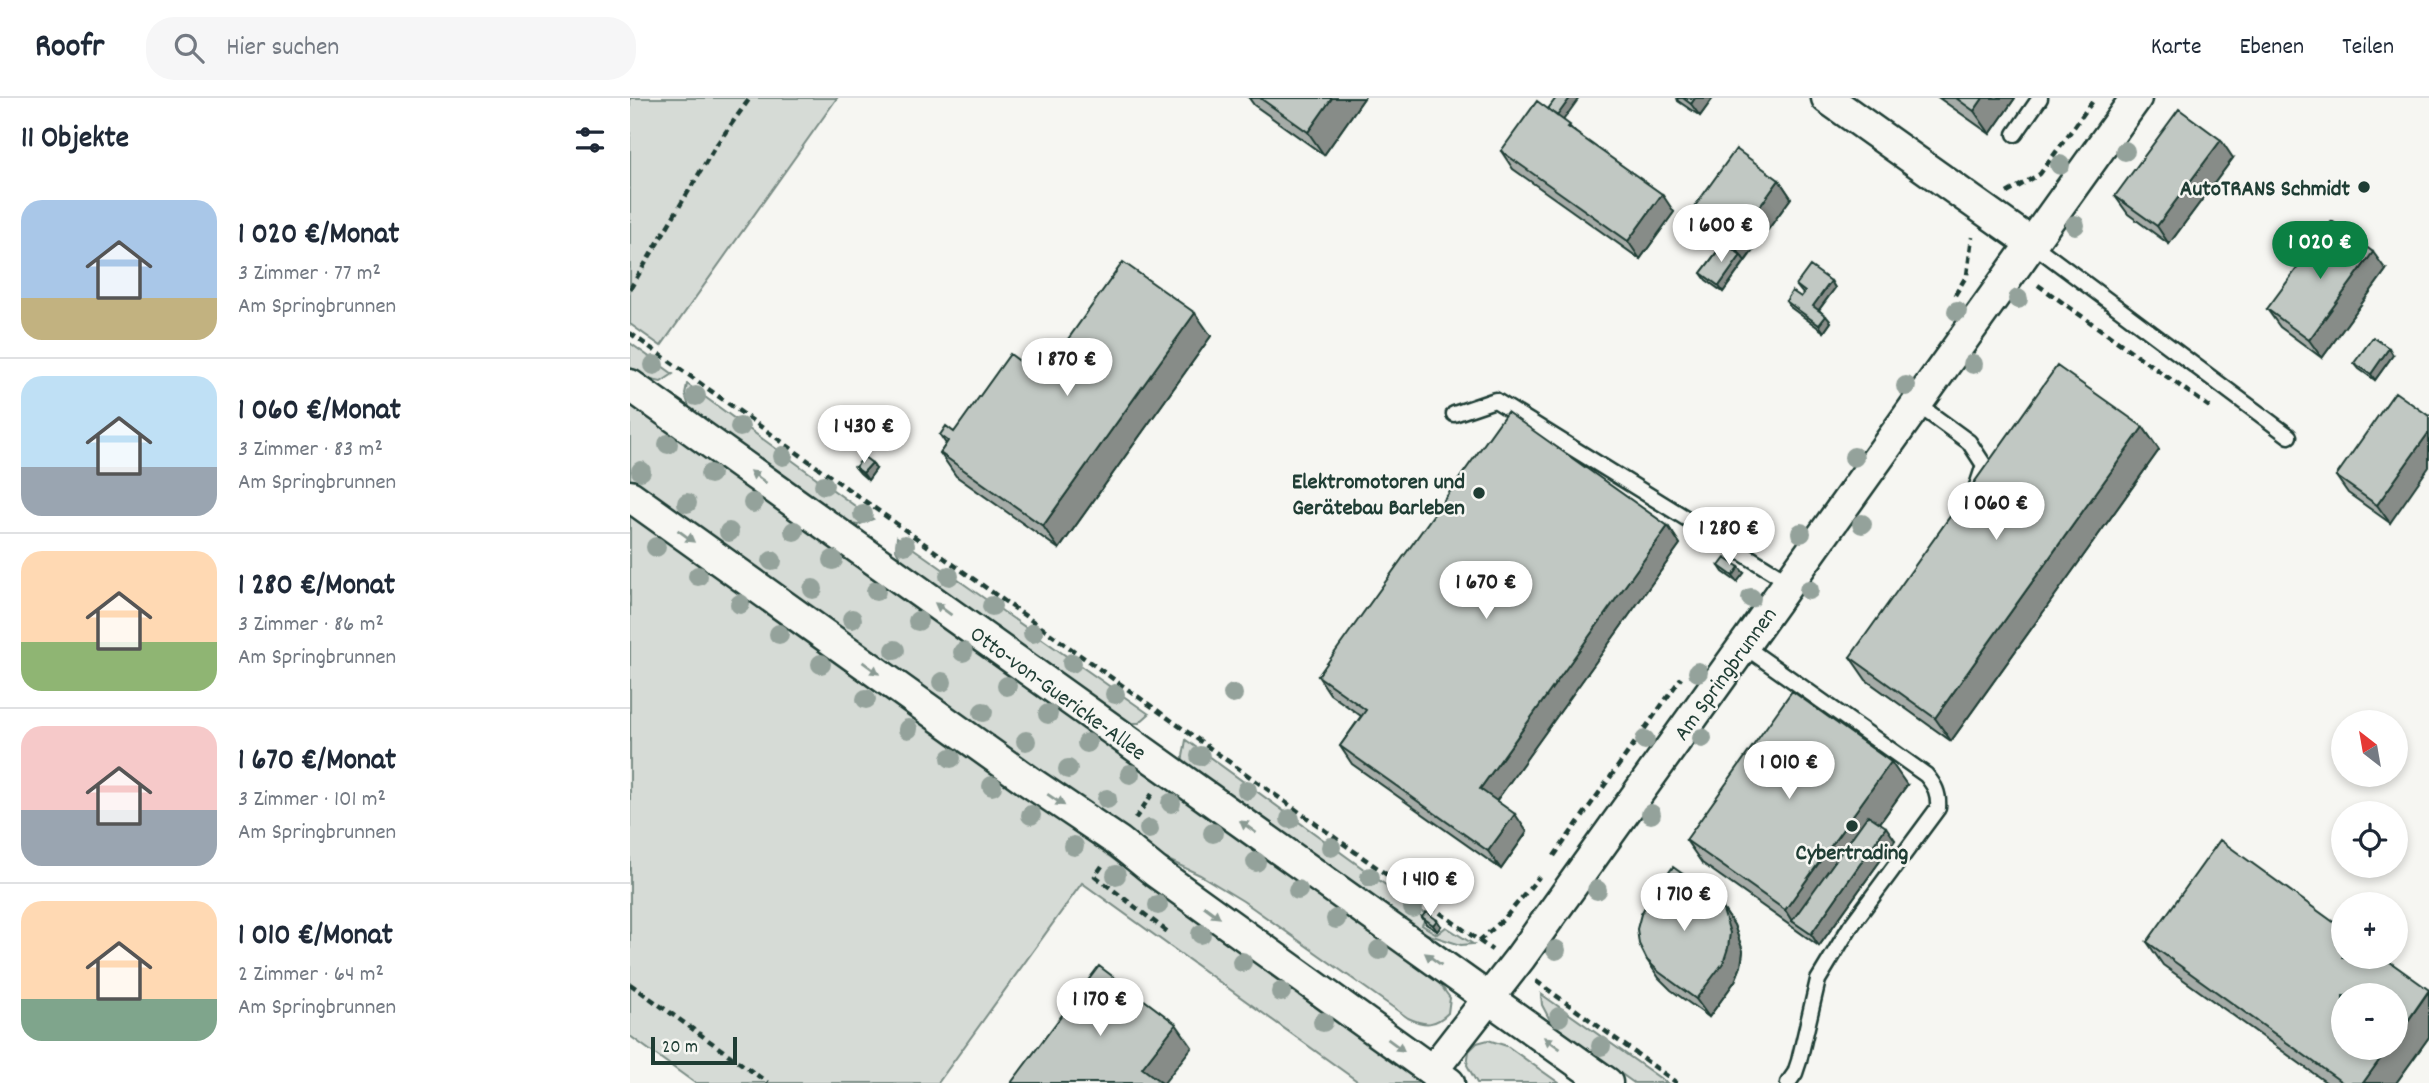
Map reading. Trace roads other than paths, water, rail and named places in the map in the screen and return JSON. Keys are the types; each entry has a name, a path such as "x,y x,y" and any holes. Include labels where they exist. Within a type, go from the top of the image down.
{"street":[{"path":"1827,98 2031,243"},
{"name":"Am Springbrunnen","path":"1489,999 2136,98"},
{"name":"Otto-von-Guericke-Allee","path":"630,385 1607,1083"},
{"path":"630,496 1030,782 1119,842 1156,872 1441,1077 1489,999"}],"lane":[{"path":"2015,134 2040,98"},
{"path":"2031,243 2289,436"},
{"path":"1454,414 1495,400 1789,582"},
{"path":"1917,404 1969,442 1984,465 1977,488 1970,498"},
{"path":"1744,646 1926,775 1936,787 1939,796 1938,808 1850,927 1818,980 1799,1061 1788,1083"}],"place":[{"name":"AutoTRANS Schmidt","path":"2364,187"},
{"name":"Elektromotoren und Gerätebau Barleben","path":"1479,493"},
{"name":"Cybertrading","path":"1852,826"}]}
